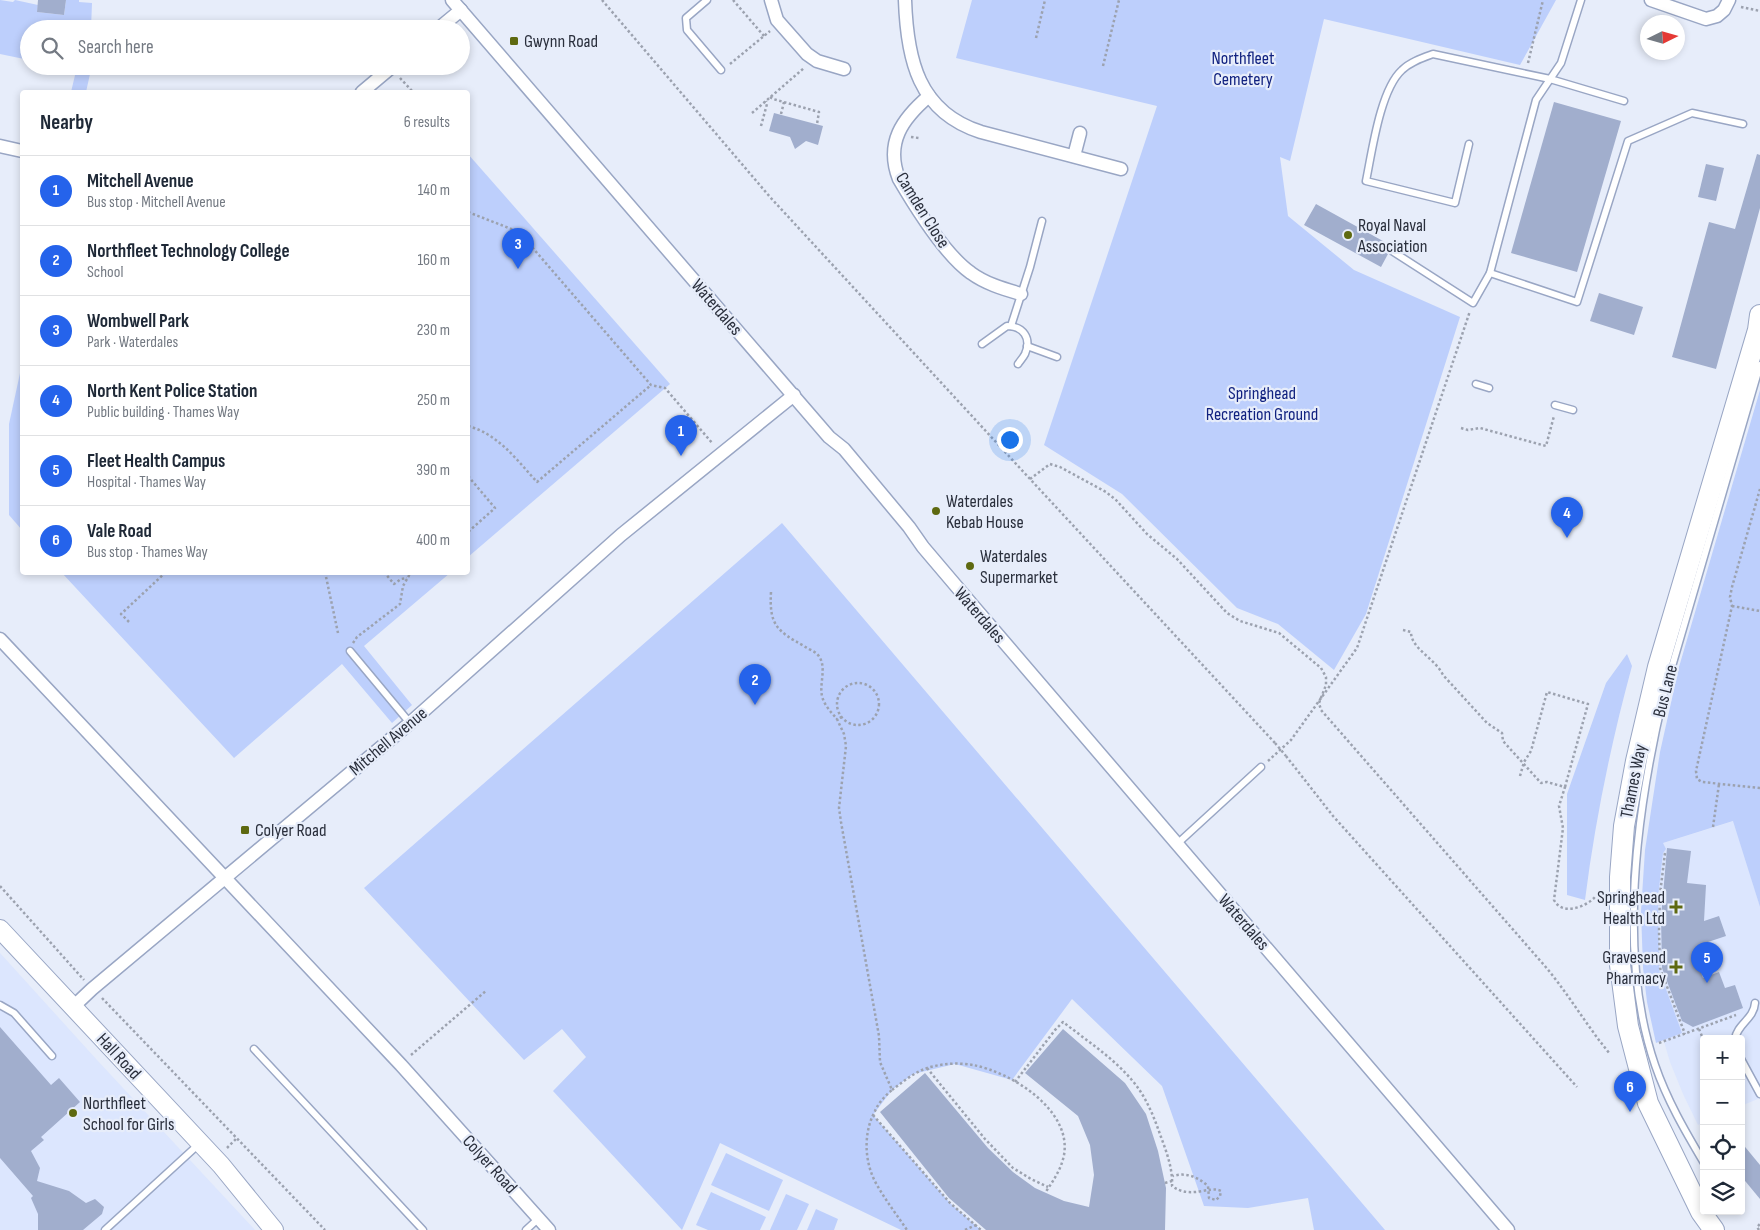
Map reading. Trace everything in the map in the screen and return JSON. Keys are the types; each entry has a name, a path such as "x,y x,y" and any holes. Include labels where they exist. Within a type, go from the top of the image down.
{"main road":[{"name":"Thames Way","path":"1708,1219 1652,1111 1645,1093 1628,1026 1620,966 1620,878 1624,826 1636,761 1658,667 1759,324"}],"street":[{"name":"Waterdales","path":"452,0 470,20"},
{"path":"771,0 778,20 807,54 815,60 844,68"},
{"path":"906,0 911,58 917,76 928,96 952,119 973,130 1122,169"},
{"path":"1650,0 1706,19 1716,16 1724,10 1728,2"},
{"path":"449,20 461,10"},
{"name":"Waterdales","path":"470,20 829,437 844,449 910,527 923,547 968,600 1508,1230"},
{"path":"364,90 382,75"},
{"name":"Camden Close","path":"928,96 912,111 898,132 894,159 899,179 953,257 972,274 984,281 1021,294"},
{"path":"1074,156 1080,133"},
{"path":"0,146 20,150"},
{"name":"Mitchell Avenue","path":"73,1007 92,989 410,723 622,535 794,395"},
{"name":"Colyer Road","path":"0,639 401,1065 549,1230"},
{"name":"Hall Road","path":"0,928 221,1165 274,1230"}],"lane":[{"path":"707,0 686,19 686,28 724,68"},
{"path":"1392,251 1473,303 1490,273 1536,100 1561,63 1581,0"},
{"path":"1469,144 1455,203 1366,181 1382,108 1393,82 1401,71 1418,59 1433,54 1550,79 1624,101"},
{"path":"1490,273 1577,302 1628,142 1692,113 1743,124"},
{"path":"1011,326 1042,221"},
{"path":"982,344 1006,326 1011,326 1025,332 1025,354 1018,364"},
{"path":"1026,346 1058,357"},
{"name":"Bus Lane","path":"1700,1156 1671,1104 1654,1063 1648,1040 1638,987 1635,950 1636,861 1651,756 1664,694 1760,365"},
{"path":"1476,384 1489,388"},
{"path":"1556,405 1573,410"},
{"path":"350,651 410,723"},
{"path":"1177,844 1261,767"},
{"path":"1736,1035 1739,1027 1752,1014 1755,1003"},
{"path":"0,1005 14,1012 52,1056"},
{"path":"254,1049 423,1230"},
{"path":"1745,1072 1760,1094"},
{"path":"105,1230 200,1143"},
{"path":"526,1230 539,1218"}],"path":[{"path":"602,0 770,197 1275,743 1333,816 1577,1087"},
{"path":"724,68 764,36 732,0"},
{"path":"1036,38 1045,0"},
{"path":"1103,66 1120,0"},
{"path":"1528,63 1543,0"},
{"path":"1728,2 1760,11"},
{"path":"752,113 804,67 804,64"},
{"path":"399,75 411,90"},
{"path":"770,97 819,112 817,124"},
{"path":"761,126 767,104 766,101"},
{"path":"781,114 784,102"},
{"path":"470,213 519,232 651,385 665,388 722,455"},
{"path":"1261,767 1291,740 1357,648 1473,303"},
{"path":"470,427 481,430 497,440 537,482 651,385"},
{"path":"1460,428 1468,430 1482,429 1546,446 1556,405"},
{"path":"1030,479 1050,464 1060,467 1106,492 1116,500 1147,534 1177,559 1226,613 1240,621 1279,633 1321,668 1326,677 1326,685 1320,700 1321,710 1462,869 1565,990 1590,1030 1610,1054"},
{"path":"470,478 495,508 470,530"},
{"path":"1760,489 1732,587 1730,597 1732,606 1696,771 1696,777 1702,782 1760,788"},
{"path":"129,622 122,614 163,575"},
{"path":"326,575 338,632"},
{"path":"386,575 394,584 401,579 408,578"},
{"path":"350,651 355,638 400,604 403,586 410,575"},
{"path":"771,592 771,613 773,621 778,628 784,635 817,654 822,669 822,696 844,734 846,746 839,808 879,1036 880,1062 892,1090"},
{"path":"1732,606 1760,611"},
{"path":"1403,630 1411,632 1413,642 1421,652 1434,662 1442,676 1487,723 1501,732 1502,740 1541,783 1547,782 1565,787"},
{"path":"851,684 864,684 875,691 878,697 879,710 871,721 859,725 852,724 842,717 838,711 838,698 845,688 851,684"},
{"path":"1520,776 1523,764 1531,751 1547,692 1588,704 1559,806 1563,828 1554,900 1556,905 1561,908 1571,909 1588,903 1595,896"},
{"path":"837,719 842,717"},
{"path":"1713,827 1719,784"},
{"path":"1664,853 1659,913 1660,968 1685,1034"},
{"path":"0,886 92,989 325,1230"},
{"path":"401,1065 487,990"},
{"path":"1655,1044 1745,1012 1752,1014"},
{"path":"1016,1082 1063,1022 1132,1080 1151,1110 1164,1144 1173,1176 1172,1186 1185,1192 1209,1191 1217,1189 1221,1191 1220,1196 1213,1200 1209,1198 1209,1191 1208,1186 1202,1180 1180,1173 1173,1176"},
{"path":"1699,1029 1702,1035"},
{"path":"907,1230 876,1184 868,1166 866,1153 867,1135 873,1115 881,1101 913,1074 934,1066 973,1065 1000,1073 1037,1096 1061,1128 1064,1154 1058,1173 1045,1193"},
{"path":"928,1068 985,1139 1013,1168 1031,1180 1048,1187"},
{"path":"873,1115 950,1204 981,1230"},
{"path":"1165,1183 1172,1181"},
{"path":"1758,1229 1760,1224"},
{"path":"965,1230 977,1225"}],"shaded area":[{"path":"1734,821 1760,907 1760,1098 1745,1104 1745,1035 1700,1035 1700,1124 1698,1125 1670,1062 1662,1035 1655,995 1657,845"},
{"name":"Northfleet School for Girls","path":"0,953 97,1060 255,1230 0,1230"}],"green space":[{"path":"0,0 13,2 15,0 38,5 37,12 64,15 66,0 92,3 91,20 20,20 20,58 0,54"},
{"name":"Springhead Recreation Ground","path":"972,0 1556,0 1520,65 1324,19 1290,161 1280,157 1288,216 1354,270 1460,317 1366,614 1334,670 1278,624 1237,608 1122,494 1044,445 1157,106 956,58"},
{"path":"75,75 90,75 86,90 71,90"},
{"path":"470,156 670,384 470,555"},
{"path":"20,373 20,528 9,515 9,424"},
{"path":"1760,390 1760,907 1733,821 1663,843 1666,849 1663,853 1658,897 1659,970 1682,1033 1656,1043 1647,1002 1643,968 1641,911 1645,850 1660,752 1679,667"},
{"path":"782,523 1385,1230 1314,1230 1308,1198 1248,1208 1204,1206 1162,1086 1072,999 1012,1080 955,1064 913,1074 892,1090 873,1115 950,1203 981,1230 901,1230 720,1143 682,1230 553,1091 586,1057 562,1029 524,1060 364,888"},
{"path":"64,575 448,575 364,646 412,705 392,723 342,664 234,758"},
{"path":"1627,654 1632,666 1604,782 1585,900 1567,895 1567,794 1606,683"},
{"path":"726,1153 783,1180 769,1211 711,1185"},
{"path":"711,1192 766,1217 760,1230 708,1230 696,1225"},
{"path":"786,1194 809,1204 797,1230 770,1230"},
{"path":"816,1209 838,1219 834,1230 807,1230"}],"building":[{"path":"38,0 66,0 64,15 37,12"},
{"path":"1554,102 1621,121 1577,272 1511,253"},
{"path":"774,113 823,126 818,145 806,141 795,149 790,137 769,131"},
{"path":"1757,154 1760,155 1760,208 1716,369 1672,357 1709,222 1735,229"},
{"path":"1706,164 1724,168 1716,201 1698,197"},
{"name":"Royal Naval Association","path":"1316,204 1392,246 1388,249 1388,254 1381,267 1304,225"},
{"path":"1599,293 1643,307 1634,335 1590,321"},
{"path":"1667,848 1691,851 1687,883 1706,885 1704,921 1719,916 1726,936 1708,942 1710,948 1695,955 1703,978 1719,972 1725,988 1735,985 1743,1008 1693,1027 1682,1021 1662,968 1661,918"},
{"path":"0,1027 51,1085 59,1078 80,1102 41,1137 44,1140 31,1151 40,1168 37,1181 69,1191 86,1203 95,1199 104,1207 102,1214 83,1230 38,1230 38,1214 31,1198 33,1196 0,1158"},
{"path":"1063,1029 1125,1083 1146,1114 1158,1151 1166,1188 1165,1230 986,1230 949,1198 880,1112 925,1073 988,1148 1013,1172 1035,1188 1064,1201 1089,1207 1094,1175 1090,1145 1078,1116 1025,1073"},
{"path":"1745,1147 1760,1165 1760,1199 1745,1181"}],"place":[{"name":"Gwynn Road","path":"514,41"},
{"name":"Royal Naval Association","path":"1348,235"},
{"name":"Wombwell Park","path":"518,269"},
{"name":"Mitchell Avenue","path":"681,456"},
{"name":"Waterdales Kebab House","path":"936,511"},
{"name":"North Kent Police Station","path":"1567,538"},
{"name":"Waterdales Supermarket","path":"970,566"},
{"name":"Northfleet Technology College","path":"755,705"},
{"name":"Colyer Road","path":"245,830"},
{"name":"Springhead Health Ltd","path":"1676,907"},
{"name":"Gravesend Pharmacy","path":"1676,967"},
{"name":"Fleet Health Campus","path":"1707,983"},
{"name":"Vale Road","path":"1630,1112"},
{"name":"Northfleet School for Girls","path":"73,1113"}],"park label":[{"name":"Northfleet Cemetery","path":"1243,68"}]}
